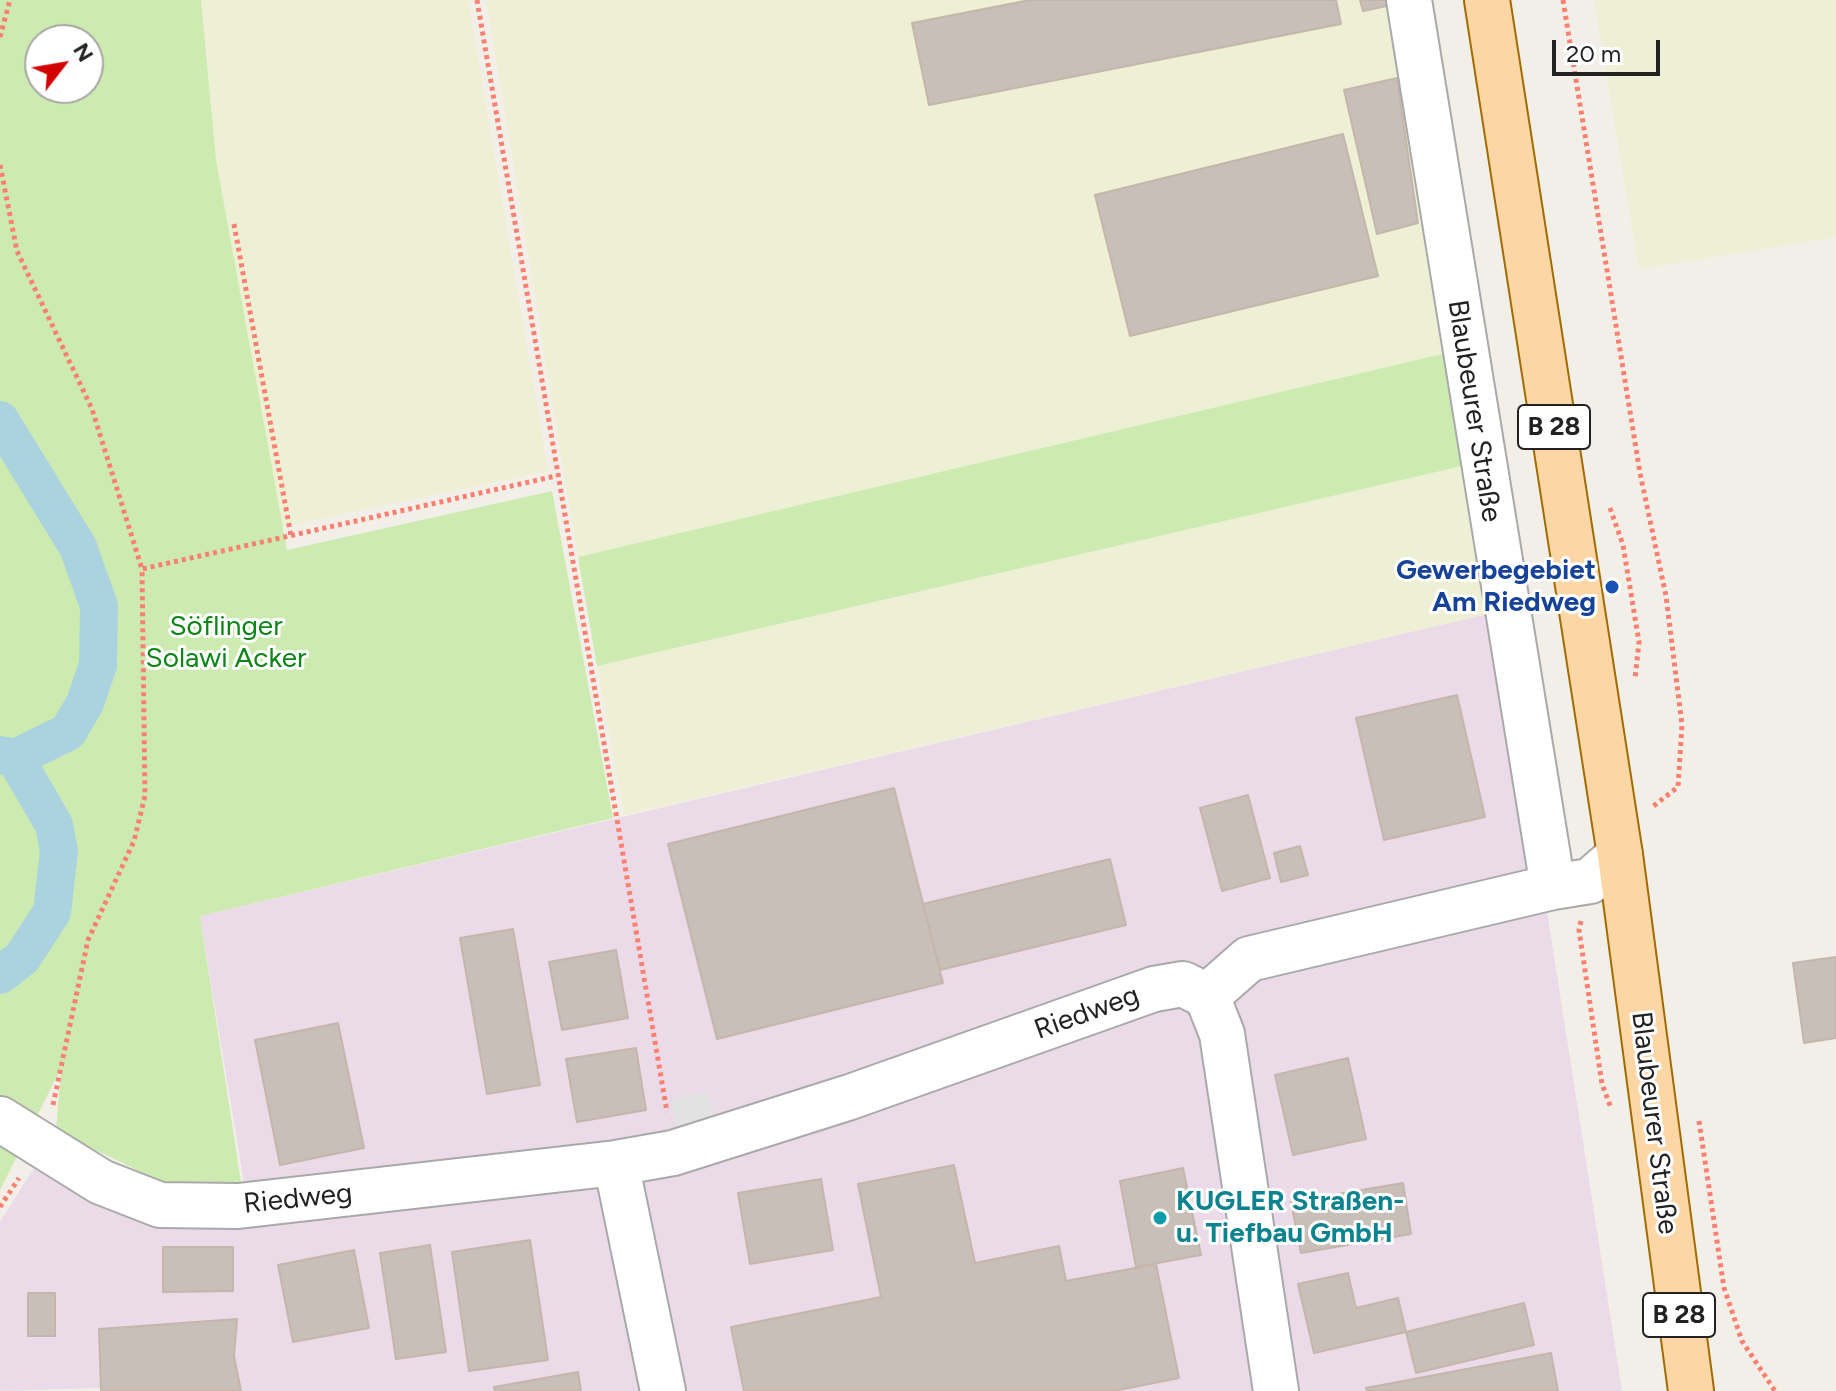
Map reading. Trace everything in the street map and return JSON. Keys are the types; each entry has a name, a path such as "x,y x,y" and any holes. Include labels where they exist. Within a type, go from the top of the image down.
{"main road":[{"name":"Blaubeurer Straße","path":"1487,0 1618,842 1691,1391"}],"street":[{"name":"Blaubeurer Straße","path":"1409,0 1553,887"},
{"path":"1276,1391 1222,1034 1207,996 1249,959 1553,887 1590,881 1618,842"},
{"name":"Riedweg","path":"0,1119 101,1182 160,1205 238,1206 616,1163 673,1153 850,1097 1154,989 1183,984 1207,996"},
{"path":"616,1163 663,1391"}],"path":[{"path":"0,37 10,0"},
{"path":"477,0 673,1153"},
{"path":"1563,0 1640,473 1666,596 1682,725 1678,787 1645,813 1618,842"},
{"path":"0,165 17,251 92,409 142,569 145,796 134,841 88,940 44,1146 0,1207"},
{"path":"234,224 291,536"},
{"path":"142,569 556,476"},
{"path":"1697,1108 1724,1288 1742,1341 1775,1391"}],"shaded area":[{"path":"1500,611 1622,1391 101,1391 100,1388 0,1391 0,1222 34,1168 117,1206 251,1226 200,916"},
{"path":"708,1091 718,1130 680,1139 671,1100"}],"green space":[{"name":"Söflinger Solawi Acker","path":"0,0 201,0 216,160 287,550 552,491 613,818 200,916 241,1182 166,1184 56,1131 61,1068 0,1190"},
{"path":"201,0 468,0 548,471 282,527 216,160"},
{"path":"486,0 1398,0 1455,351 578,557"},
{"path":"1594,0 1836,0 1836,237 1639,269"},
{"path":"1455,351 1475,463 597,666 578,557"},
{"path":"1475,463 1500,611 624,815 597,666"}],"building":[{"path":"1030,0 1336,0 1341,24 929,105 912,23"},
{"path":"1360,0 1390,0 1391,5 1363,11"},
{"path":"1397,78 1418,223 1377,234 1344,90"},
{"path":"1343,134 1378,276 1130,336 1095,195"},
{"path":"1457,695 1485,817 1384,840 1356,718"},
{"path":"894,788 943,983 717,1039 668,844"},
{"path":"1248,795 1270,878 1222,891 1200,808"},
{"path":"1300,846 1308,875 1281,882 1274,853"},
{"path":"1110,859 1126,925 940,970 923,904"},
{"path":"513,929 540,1085 487,1094 460,938"},
{"path":"616,950 628,1018 562,1030 549,962"},
{"path":"1836,957 1836,1038 1804,1043 1793,963"},
{"path":"338,1023 364,1148 280,1165 255,1040"},
{"path":"636,1048 646,1110 577,1122 566,1059"},
{"path":"1348,1058 1366,1139 1293,1155 1275,1075"},
{"path":"954,1165 975,1263 1059,1246 1066,1281 1156,1264 1179,1378 1114,1391 744,1391 731,1327 881,1297 858,1184"},
{"name":"KUGLER Straßen- u. Tiefbau GmbH","path":"1183,1168 1201,1255 1136,1267 1120,1181"},
{"path":"821,1179 833,1250 750,1264 738,1193"},
{"path":"1403,1183 1411,1234 1301,1253 1291,1202"},
{"path":"530,1240 548,1360 469,1371 452,1252"},
{"path":"430,1245 446,1352 396,1359 380,1253"},
{"path":"163,1247 233,1247 233,1291 163,1292"},
{"path":"354,1250 369,1328 293,1342 278,1265"},
{"path":"1348,1273 1356,1308 1398,1298 1406,1332 1314,1353 1298,1284"},
{"path":"28,1293 55,1293 55,1336 28,1336"},
{"path":"1524,1303 1534,1345 1416,1373 1406,1332"},
{"path":"237,1319 234,1356 241,1391 101,1391 99,1329"},
{"path":"1551,1353 1558,1391 1367,1391 1366,1388"},
{"path":"578,1372 581,1391 495,1391 494,1387"}],"waterway":[{"path":"0,420 78,547 99,606 98,665 85,703 68,732 15,758 0,755"},
{"path":"0,975 22,958 52,912 59,851 54,825 15,758"}],"place":[{"name":"Gewerbegebiet Am Riedweg","path":"1612,587"},
{"name":"KUGLER Straßen- u. Tiefbau GmbH","path":"1160,1218"}]}
